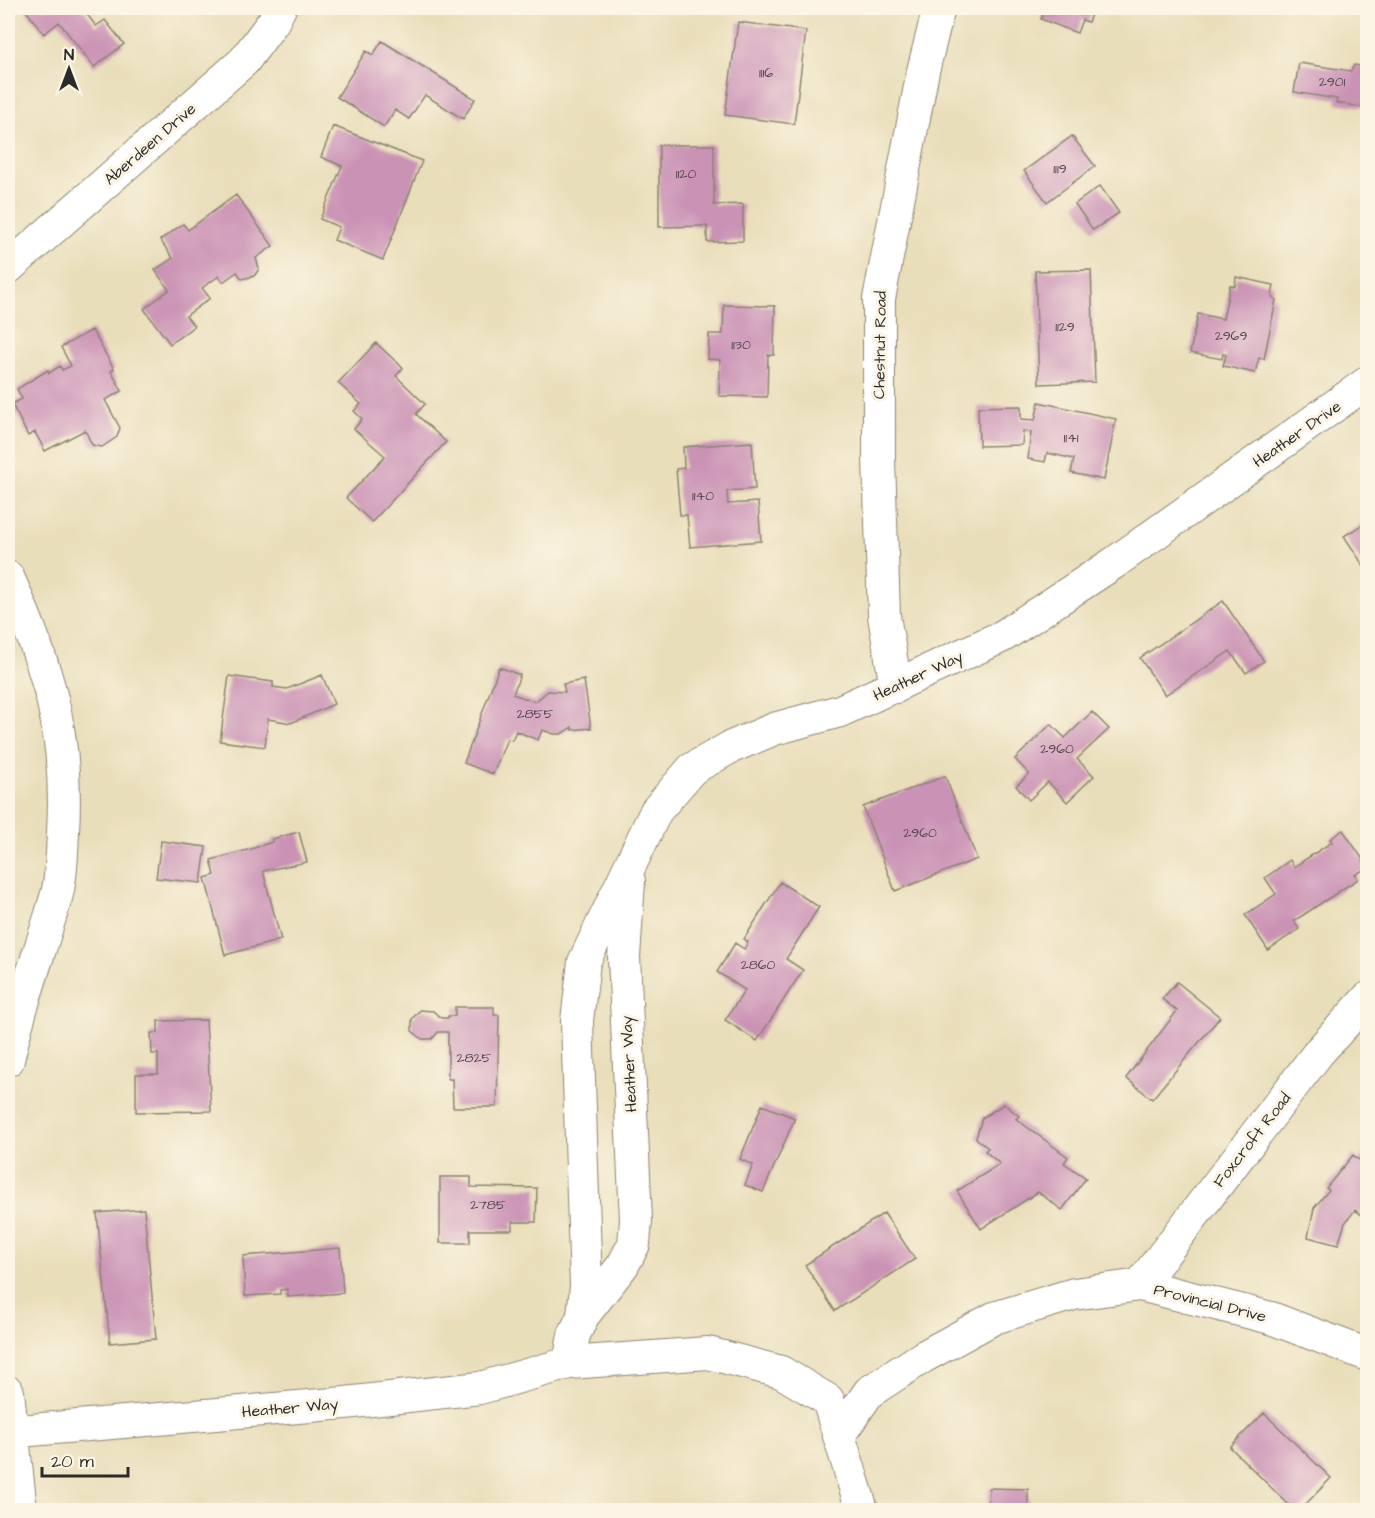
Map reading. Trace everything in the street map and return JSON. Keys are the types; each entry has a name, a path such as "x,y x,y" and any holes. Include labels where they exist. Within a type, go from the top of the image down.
{"street":[{"name":"Aberdeen Drive","path":"8,268 244,61 273,22 279,8"},
{"name":"Chestnut Road","path":"896,687 884,616 879,458 879,299 923,71 939,8"},
{"name":"Heather Drive","path":"1225,485 1368,382"},
{"name":"Heather Way","path":"583,1316 586,1286 577,1021 584,962 656,811 692,769 729,748 774,729 840,711 1003,636 1114,563 1225,485"},
{"path":"8,577 39,647 61,733 65,808 57,893 19,1011 8,1060"},
{"name":"Heather Way","path":"569,1363 574,1335 583,1316 623,1265 634,1244 636,1220 624,957 630,868"},
{"name":"Foxcroft Road","path":"1140,1285 1319,1052 1368,998"},
{"name":"Provincial Drive","path":"840,1434 869,1392 923,1357 994,1318 1074,1294 1140,1285 1271,1318 1368,1356"},
{"name":"Heather Way","path":"9,1432 311,1406 480,1388 569,1363 708,1353 781,1372 828,1400 862,1510"},
{"path":"8,1392 9,1432 21,1510"}],"building":[{"path":"24,8 82,8 96,26 105,20 124,44 94,67 59,22 44,34"},
{"path":"1045,8 1094,8 1088,22 1082,20 1077,33 1041,19"},
{"path":"738,22 806,31 794,124 725,115"},
{"path":"382,41 475,99 463,119 425,95 409,119 395,110 384,127 337,97 366,51 373,55"},
{"path":"1299,63 1351,71 1354,65 1366,67 1368,108 1336,103 1337,99 1294,92"},
{"path":"333,126 422,161 383,260 334,240 339,227 320,219 342,166 321,157"},
{"path":"1072,136 1095,166 1047,202 1024,171"},
{"path":"659,145 714,145 714,205 743,204 743,241 707,242 707,226 659,227"},
{"path":"1100,186 1119,213 1093,230 1075,204"},
{"path":"236,195 273,246 256,258 259,269 254,276 242,279 237,272 223,282 219,276 202,288 210,298 186,316 194,326 170,344 144,309 169,290 155,270 173,258 160,240 183,224 188,230"},
{"path":"1091,270 1095,382 1039,384 1035,271"},
{"path":"1236,277 1274,285 1272,296 1276,300 1264,359 1259,358 1255,373 1223,366 1226,355 1223,354 1222,359 1190,353 1198,314 1223,319 1230,285 1235,286"},
{"path":"724,305 775,306 774,355 768,355 767,397 719,396 720,360 708,359 709,334 723,334"},
{"path":"92,330 114,369 111,371 122,391 105,400 120,428 117,437 102,447 92,445 85,430 45,451 35,432 28,436 12,404 22,399 17,389 48,370 49,373 60,366 62,370 71,366 61,347"},
{"path":"376,343 403,368 396,376 425,404 416,414 446,442 372,522 346,498 385,456 354,429 362,419 354,411 361,404 338,383"},
{"path":"1039,402 1116,419 1104,480 1071,473 1074,459 1047,453 1045,462 1028,459 1031,432 1023,431 1022,445 979,446 978,407 1021,406 1021,419 1035,420"},
{"path":"752,442 755,489 727,491 728,504 758,502 761,541 690,547 687,515 680,515 676,469 684,468 683,447"},
{"path":"1368,521 1368,566 1365,568 1344,536"},
{"path":"1223,601 1264,661 1246,673 1230,651 1165,695 1140,658"},
{"path":"499,667 520,675 513,694 535,702 548,691 565,692 563,684 584,680 591,728 572,730 572,727 561,734 542,730 538,740 516,731 512,740 507,739 493,774 464,763"},
{"path":"322,675 334,704 291,723 268,719 265,747 220,741 229,676 273,682 273,687 287,689"},
{"path":"1092,712 1109,729 1077,759 1094,776 1067,802 1048,782 1029,800 1016,786 1029,774 1015,759 1051,724 1065,738"},
{"path":"945,776 977,859 895,891 863,807"},
{"path":"1343,830 1368,867 1355,875 1358,879 1294,921 1299,929 1268,950 1245,915 1276,894 1265,878 1290,860 1294,867 1332,842 1330,839"},
{"path":"299,832 307,862 263,871 281,940 225,955 205,878 215,875 211,860"},
{"path":"161,841 206,847 201,883 156,878"},
{"path":"780,882 819,907 786,959 803,970 757,1041 725,1020 745,990 717,972 735,943 744,949 748,942 744,939"},
{"path":"1177,982 1220,1017 1152,1099 1126,1078 1177,1011 1162,999"},
{"path":"455,1007 494,1007 494,1015 499,1015 497,1107 453,1107 452,1079 448,1079 448,1032 438,1032 432,1039 422,1039 412,1031 412,1019 420,1010 433,1011 441,1018 448,1018 448,1016 455,1016"},
{"path":"206,1020 211,1111 136,1112 136,1074 158,1074 158,1054 152,1054 151,1033 158,1033 158,1021"},
{"path":"1004,1104 1019,1116 1016,1119 1068,1157 1064,1163 1086,1178 1062,1210 1038,1192 981,1229 957,1191 1000,1164 985,1151 988,1148 976,1138 982,1118"},
{"path":"762,1105 795,1118 763,1192 745,1185 753,1165 740,1159"},
{"path":"1368,1149 1368,1220 1355,1210 1345,1223 1338,1245 1308,1237 1314,1208 1329,1190 1326,1188 1353,1155 1359,1160"},
{"path":"440,1177 471,1177 471,1187 537,1188 536,1222 512,1222 512,1230 470,1230 470,1243 440,1243"},
{"path":"144,1209 156,1339 110,1343 97,1213"},
{"path":"884,1213 915,1259 835,1311 805,1265"},
{"path":"340,1248 343,1293 288,1297 287,1289 280,1290 280,1294 245,1296 243,1256"},
{"path":"1264,1413 1331,1478 1300,1510 1294,1510 1230,1447"},
{"path":"989,1488 1028,1489 1028,1510 988,1510"}]}
